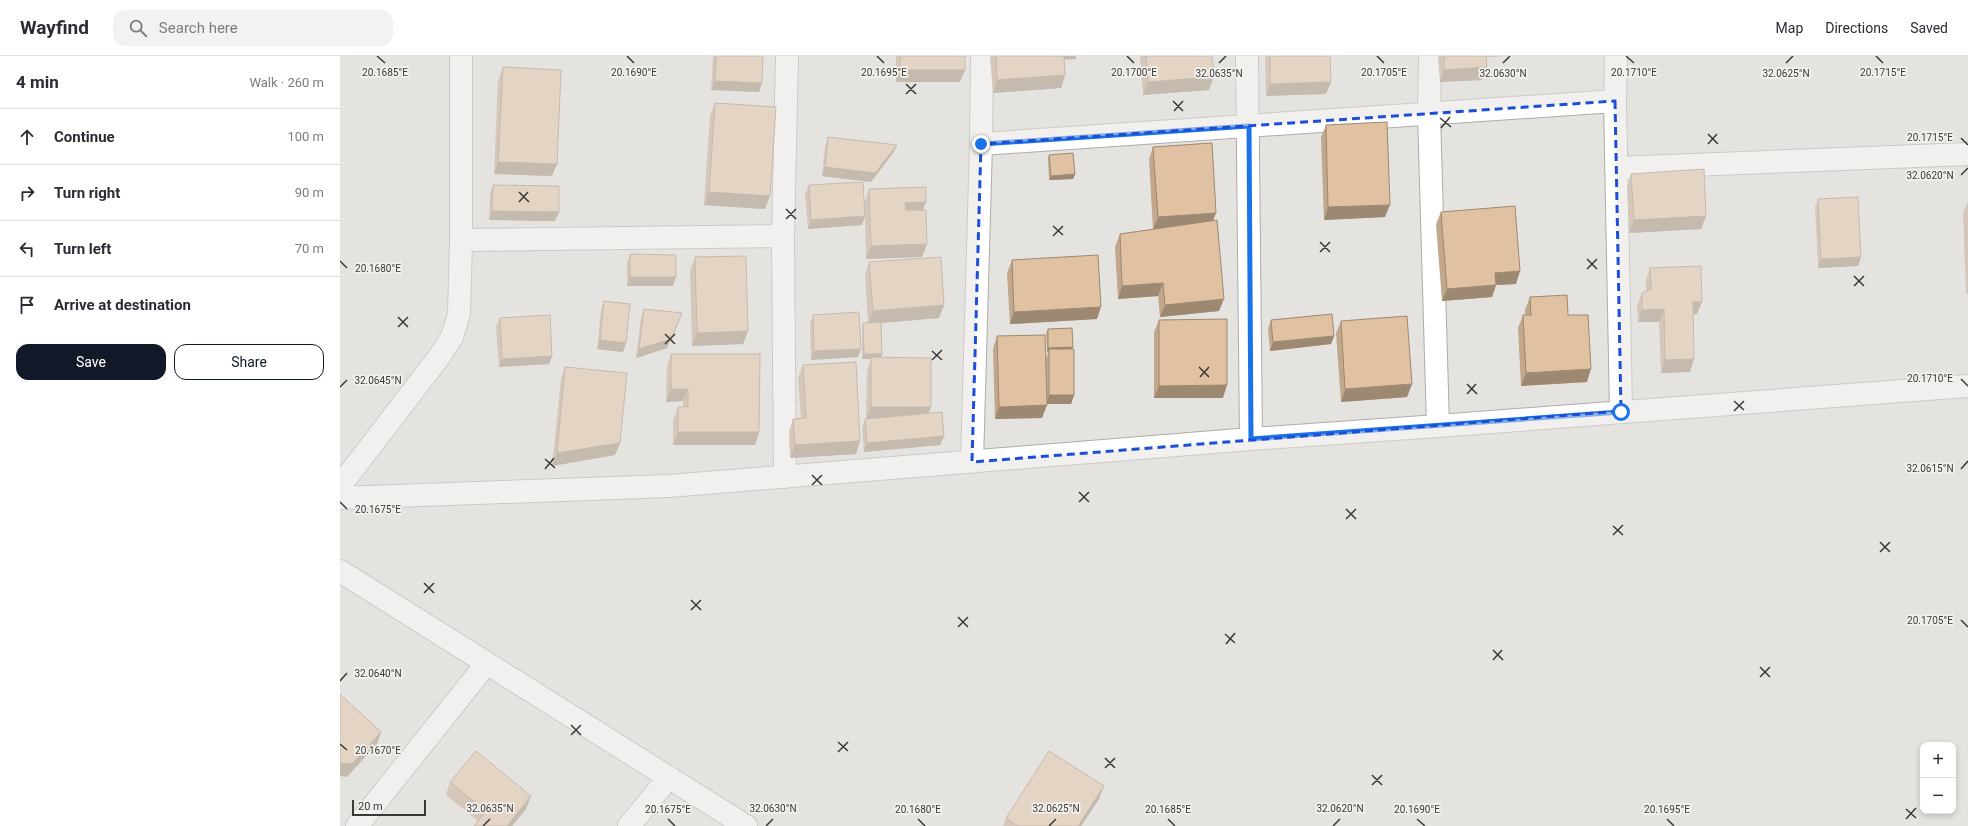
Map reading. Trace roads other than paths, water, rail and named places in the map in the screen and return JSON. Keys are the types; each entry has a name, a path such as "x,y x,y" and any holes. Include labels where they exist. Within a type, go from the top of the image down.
{"street":[{"path":"340,486 439,357 452,337 459,314 461,240 461,56"},
{"path":"785,477 783,236 787,56"},
{"path":"972,462 982,56"},
{"path":"1247,56 1249,126 1251,439"},
{"path":"1430,56 1429,114 1438,426"},
{"path":"1616,56 1615,101 1621,412"},
{"path":"981,144 1615,101"},
{"path":"1616,168 1968,154"},
{"path":"461,240 783,236"},
{"path":"340,498 669,486 1251,439 1968,386"},
{"path":"340,571 746,826"},
{"path":"357,826 487,663"},
{"path":"629,826 669,777"}]}
